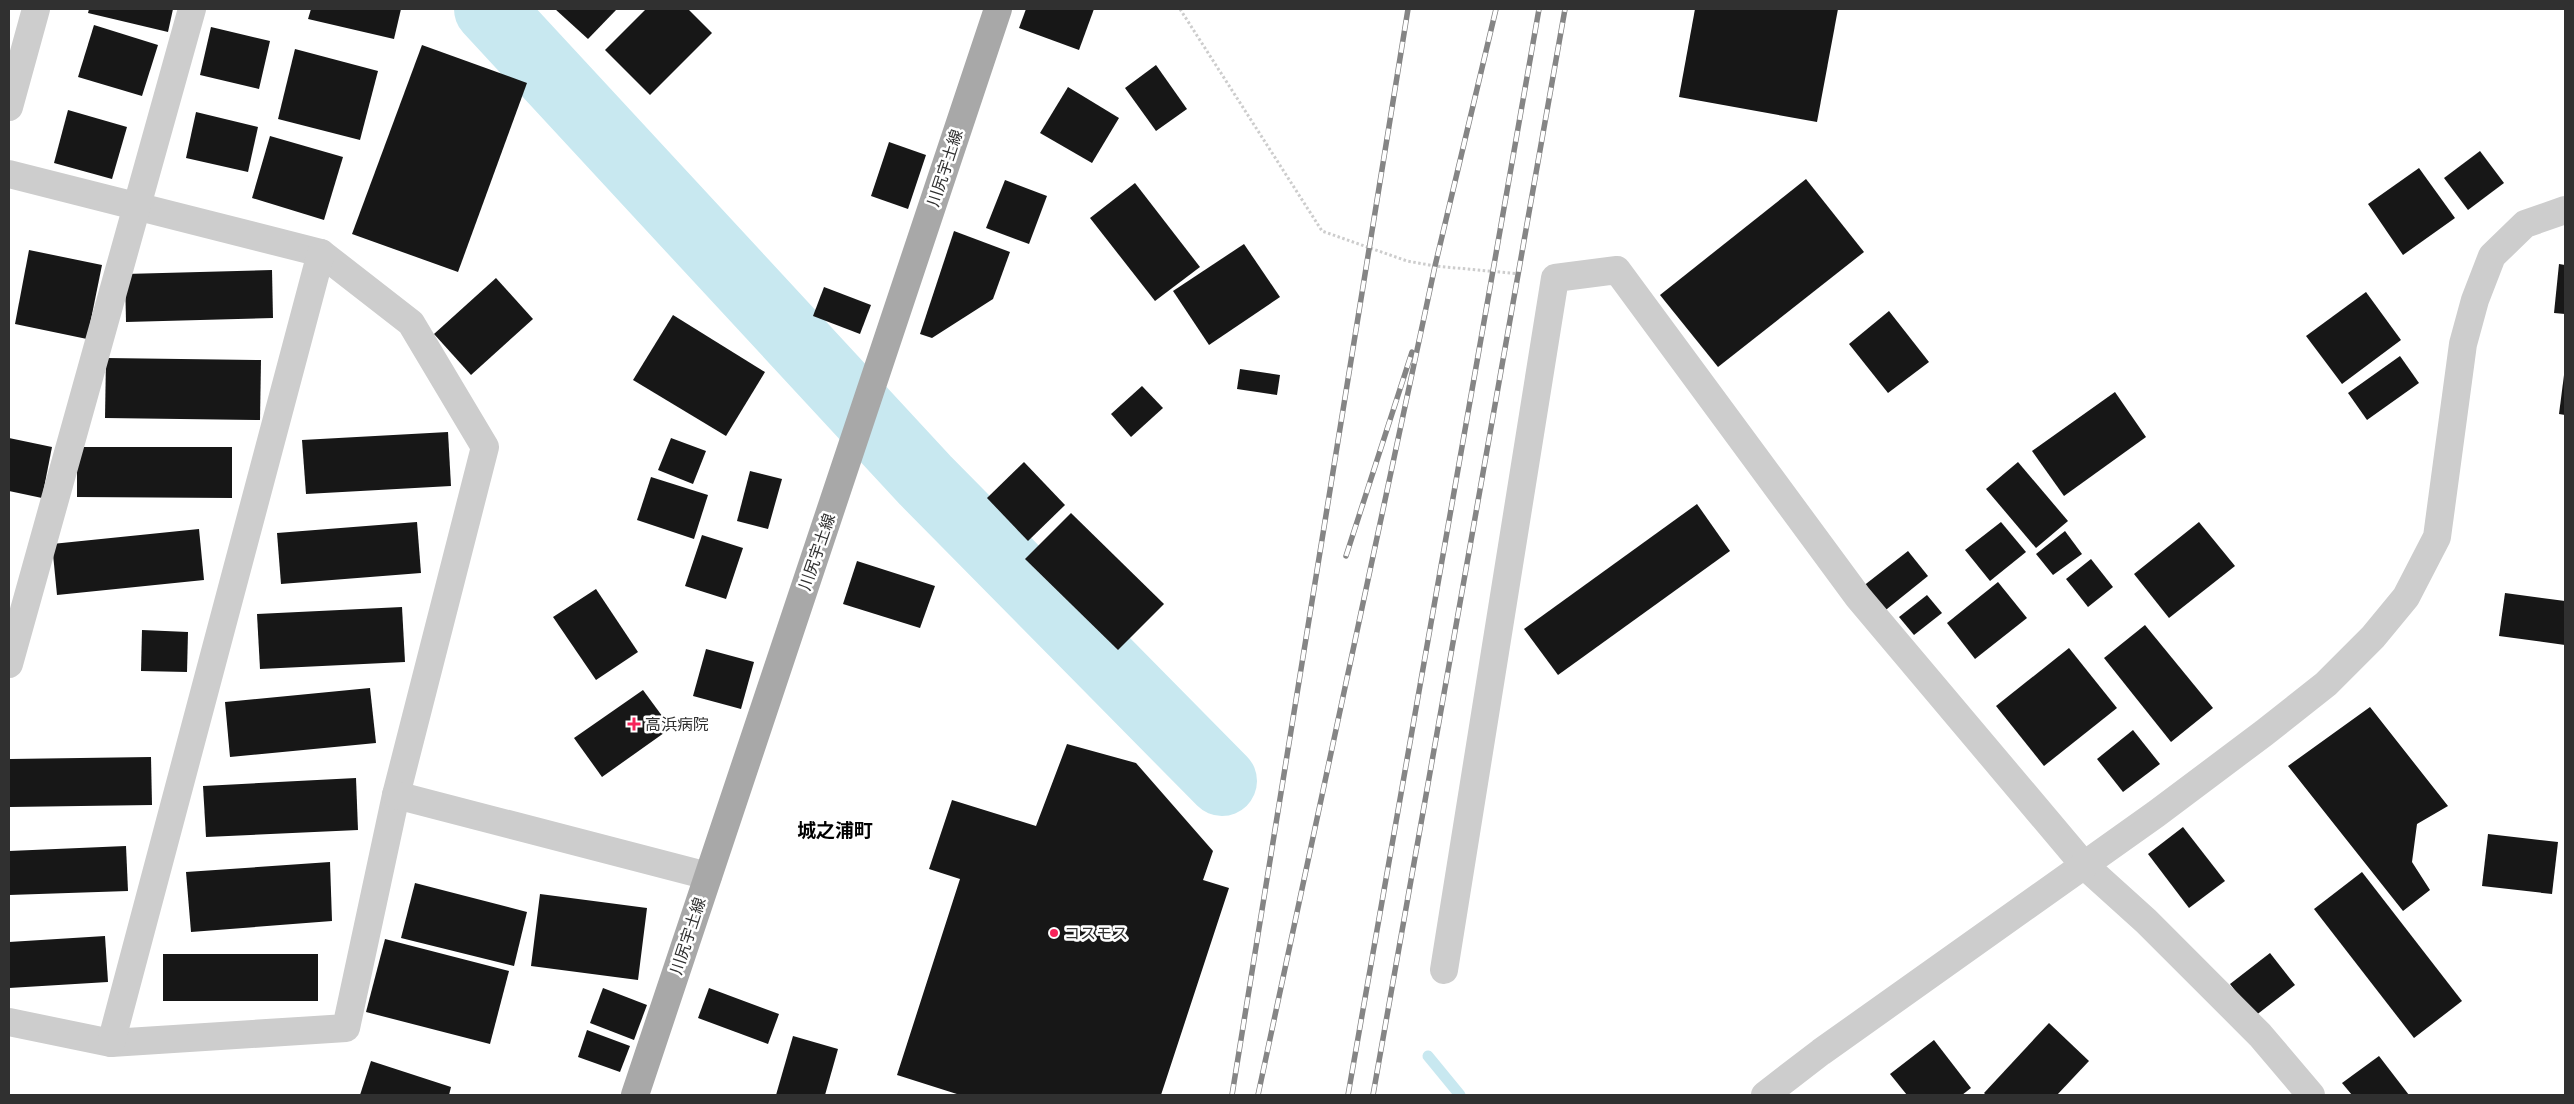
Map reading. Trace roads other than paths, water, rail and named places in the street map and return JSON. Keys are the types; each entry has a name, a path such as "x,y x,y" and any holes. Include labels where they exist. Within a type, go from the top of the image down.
{"main road":[{"name":"川尻宇土線","path":"635,1095 998,9"}],"street":[{"path":"9,107 36,9"},
{"path":"9,664 192,9"},
{"path":"9,174 320,253 411,322 485,447 396,795 346,1028 111,1043 9,1022"},
{"path":"1765,1095 1844,1035 2084,865 2264,733 2326,684 2373,637 2406,597 2436,537 2464,344 2475,300 2492,256 2525,224 2565,210"},
{"path":"111,1043 320,253"},
{"path":"1444,970 1555,278 1616,270 1858,596 2084,865 2146,921 2260,1034 2311,1095"},
{"path":"396,795 708,876"}],"waterway":[{"path":"489,9 925,480 1222,781"},
{"path":"1428,1056 1460,1095"}],"railway":[{"path":"1232,1095 1408,9"},
{"path":"1258,1095 1435,266 1496,9"},
{"path":"1348,1095 1539,9"},
{"path":"1373,1095 1565,9"},
{"path":"1346,556 1412,352"}],"place":[{"name":"高浜病院","path":"634,724"},
{"name":"コスモス","path":"1054,933"}],"district":[{"name":"城之浦町","path":"835,830"}]}
